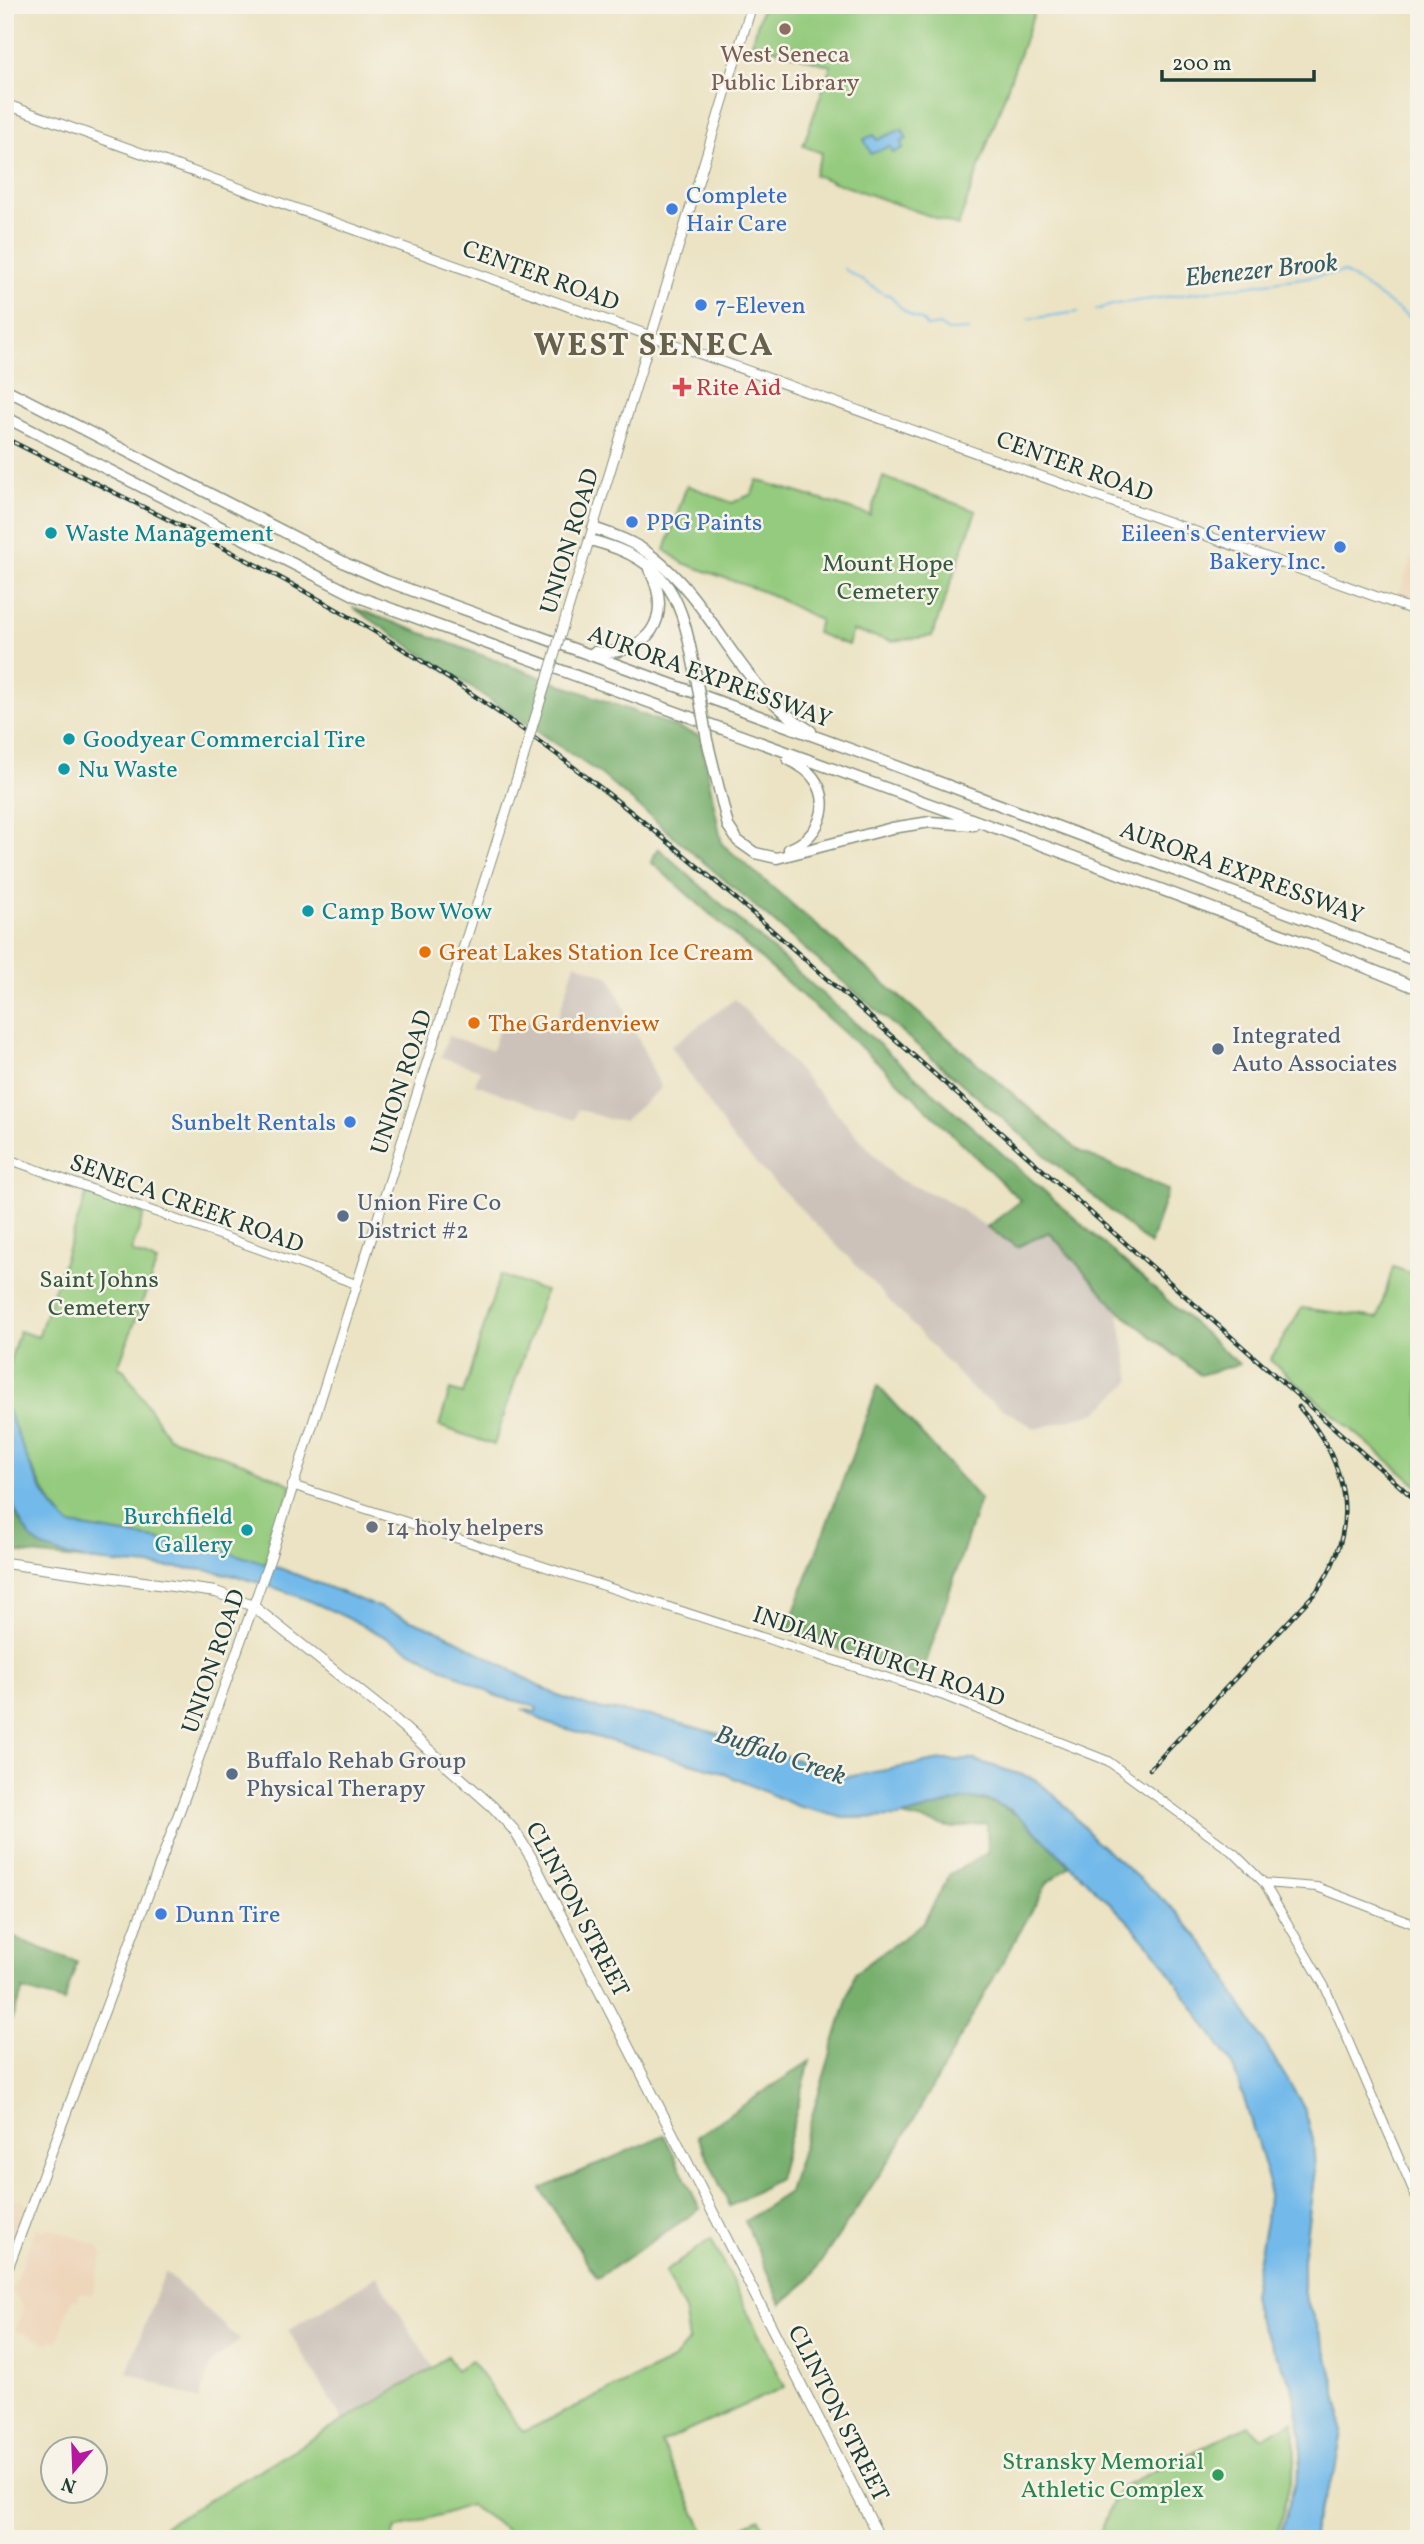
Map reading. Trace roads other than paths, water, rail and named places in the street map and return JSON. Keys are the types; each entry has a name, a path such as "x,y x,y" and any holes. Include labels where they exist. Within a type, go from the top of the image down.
{"highway":[{"name":"AURORA EXPRESSWAY","path":"5,388 347,564 1419,962"},
{"name":"AURORA EXPRESSWAY","path":"5,417 356,596 1007,832 1313,946 1419,989"},
{"path":"592,534 628,552 661,575 684,618 700,678"},
{"path":"592,534 634,543 653,556 672,575 765,698 784,714 831,743"},
{"path":"579,650 620,652 632,649 652,630 662,602 646,563"},
{"path":"672,575 692,626 710,741 728,826 738,841 755,853 777,858 892,828 930,822 961,823 1007,832"},
{"path":"710,741 727,812 733,825 747,842 768,852 801,845 811,835 823,808 821,791 809,772 774,749"}],"main road":[{"name":"UNION ROAD","path":"5,2276 184,1800 271,1556 523,759 752,5"},
{"name":"CENTER ROAD","path":"5,104 1419,612"},
{"name":"CLINTON STREET","path":"5,1563 216,1592 255,1601 501,1814 524,1844 880,2539"}],"street":[{"name":"SENECA CREEK ROAD","path":"5,1158 356,1284"},
{"name":"INDIAN CHURCH ROAD","path":"292,1485 944,1696 1077,1748 1129,1775 1236,1854 1264,1883 1325,1987 1419,2204"},
{"path":"1264,1883 1317,1887 1419,1926"}],"water":[{"path":"902,129 907,139 901,142 903,148 893,153 890,146 871,154 864,139 874,135 877,140"},
{"path":"5,1403 39,1484 58,1513 70,1525 222,1550 282,1569 444,1633 558,1696 590,1707 657,1717 723,1735 847,1777 941,1760 974,1760 1035,1779 1062,1802 1094,1839 1177,1912 1218,1961 1232,1990 1304,2107 1313,2140 1315,2171 1303,2259 1303,2291 1326,2349 1340,2406 1342,2431 1335,2471 1314,2525 1313,2539 1279,2539 1300,2465 1302,2437 1292,2384 1256,2316 1252,2294 1266,2221 1269,2183 1231,2062 1157,1954 1129,1922 1027,1823 1010,1809 985,1799 965,1799 899,1817 844,1818 797,1806 716,1770 549,1724 522,1709 536,1712 537,1708 492,1694 356,1622 286,1592 212,1571 90,1560 46,1548 32,1539 22,1524 9,1491 5,1457"}],"waterway":[{"name":"Ebenezer Brook","path":"844,269 890,295 904,310 922,320 927,327 939,325 948,331 970,330"},
{"name":"Ebenezer Brook","path":"1095,310 1116,304 1344,272 1419,324"},
{"name":"Ebenezer Brook","path":"1028,319 1078,312"}],"railway":[{"path":"5,438 223,548 330,606 477,697 560,757 640,819 757,917 1419,1503"},
{"path":"1150,1769 1316,1592 1331,1568 1340,1544 1344,1497 1329,1451 1299,1407"}],"place":[{"name":"West Seneca Public Library","path":"785,29"},
{"name":"Complete Hair Care","path":"672,209"},
{"name":"7-Eleven","path":"701,305"},
{"name":"Rite Aid","path":"682,387"},
{"name":"PPG Paints","path":"632,522"},
{"name":"Waste Management","path":"51,533"},
{"name":"Eileen's Centerview Bakery Inc.","path":"1340,547"},
{"name":"Goodyear Commercial Tire","path":"69,739"},
{"name":"Nu Waste","path":"64,769"},
{"name":"Camp Bow Wow","path":"308,911"},
{"name":"Great Lakes Station Ice Cream","path":"425,952"},
{"name":"The Gardenview","path":"474,1023"},
{"name":"Integrated Auto Associates","path":"1218,1049"},
{"name":"Sunbelt Rentals","path":"350,1122"},
{"name":"Union Fire Co District #2","path":"343,1216"},
{"name":"14 holy helpers","path":"372,1527"},
{"name":"Burchfield Gallery","path":"247,1530"},
{"name":"Buffalo Rehab Group Physical Therapy","path":"232,1774"},
{"name":"Dunn Tire","path":"161,1914"},
{"name":"Stransky Memorial Athletic Complex","path":"1218,2475"}],"district":[{"name":"WEST SENECA","path":"654,344"}],"park label":[{"name":"Mount Hope Cemetery","path":"888,577"},
{"name":"Saint Johns Cemetery","path":"99,1293"}],"water label":[{"name":"Buffalo Creek","path":"781,1754"}]}
